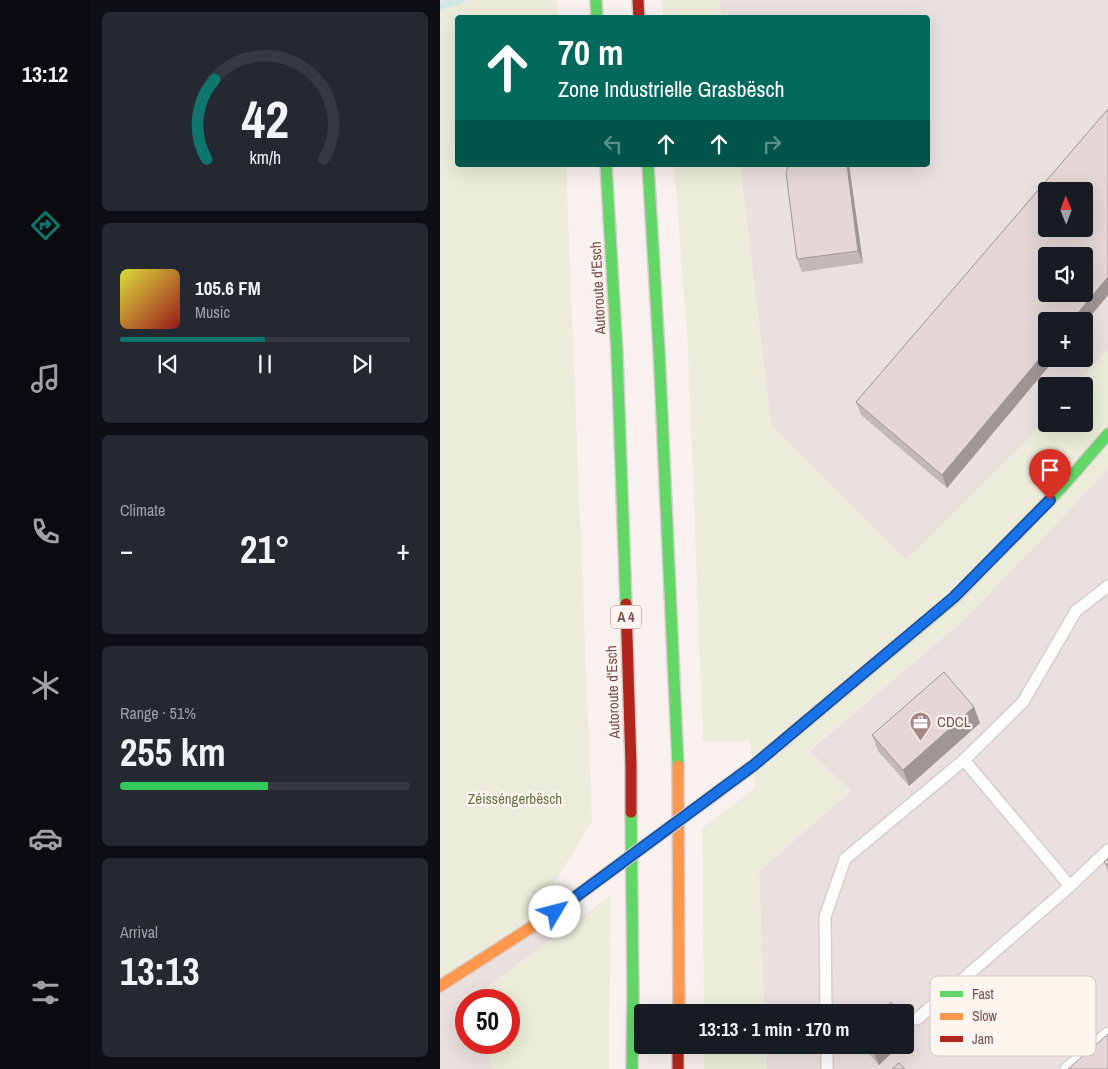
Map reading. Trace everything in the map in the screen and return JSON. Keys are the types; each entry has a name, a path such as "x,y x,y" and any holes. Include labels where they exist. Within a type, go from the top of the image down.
{"main road":[{"path":"596,0 597,15"},
{"path":"638,0 639,15"},
{"name":"Autoroute d'Esch","path":"606,167 616,353 631,765 632,1069"},
{"path":"648,167 660,370 678,760 679,1004"},
{"path":"440,986 555,912 754,765 954,597 1063,486 1108,434"},
{"path":"678,1054 678,1069"}],"lane":[{"path":"826,1004 825,917 845,859 964,760 1023,702 1076,611 1108,586"},
{"path":"964,760 1070,886"},
{"path":"966,976 1070,886 1108,850"},
{"path":"916,1019 930,1007"},
{"path":"1096,1043 1108,1033"},
{"path":"827,1054 827,1069"},
{"path":"1066,1069 1081,1056"}],"shaded area":[{"path":"719,0 1108,0 1108,1069 767,1069 766,1054 914,1054 914,1004 764,1004 759,871 851,791 809,751 965,619 771,425 740,167 930,167 930,15 721,15"},
{"path":"555,912 558,934 485,989 455,989 455,1054 488,1054 493,1069 440,1069 440,987"}],"green space":[{"name":"Zéisséngerbësch","path":"440,0 557,0 558,15 455,15 455,167 566,167 592,821 552,887 555,912 440,986"},
{"path":"661,0 719,0 721,15 663,15"},
{"path":"674,167 740,167 771,425 906,560 1038,427 1038,432 1093,432 1093,377 1083,377 1108,349 1108,468 965,619 809,750 851,791 759,871 764,1004 704,1004 702,828 755,788 750,741 703,741 688,347"},
{"path":"611,895 609,1069 493,1069 488,1054 520,1054 520,989 485,989"},
{"path":"704,1054 766,1054 767,1069 704,1069"}],"building":[{"path":"1108,109 1108,277 1093,295 1093,247 1038,247 1038,302 1087,302 1079,312 1038,312 1038,361 942,475 856,402 1038,190 1038,238 1093,237 1093,182 1045,182"},
{"path":"788,167 847,167 858,251 797,259 786,173"},
{"path":"944,672 974,707 903,770 872,735"},
{"path":"1108,858 1108,866 1104,862"},
{"path":"1108,1034 1108,1069 1068,1069 1083,1056 1096,1056 1096,1044"},
{"path":"899,1063 905,1069 892,1069"}],"waterway":[{"path":"440,6 461,0"}],"traffic: fast":[{"path":"596,0 597,15"},
{"path":"606,167 617,353 626,604"},
{"path":"648,167 659,350 678,766"},
{"path":"754,765 955,597 1063,486 1108,434"},
{"path":"555,912 754,765"},
{"path":"631,812 632,1069"}],"traffic: slow":[{"path":"678,766 679,1004"},
{"path":"440,986 555,912"}],"traffic: jam":[{"path":"638,0 639,15"},
{"path":"626,604 631,812"},
{"path":"678,1054 678,1069"}],"place":[{"name":"CDCL","path":"921,741"}],"route":[{"path":"555,912 754,765 954,597 1050,500"}]}
